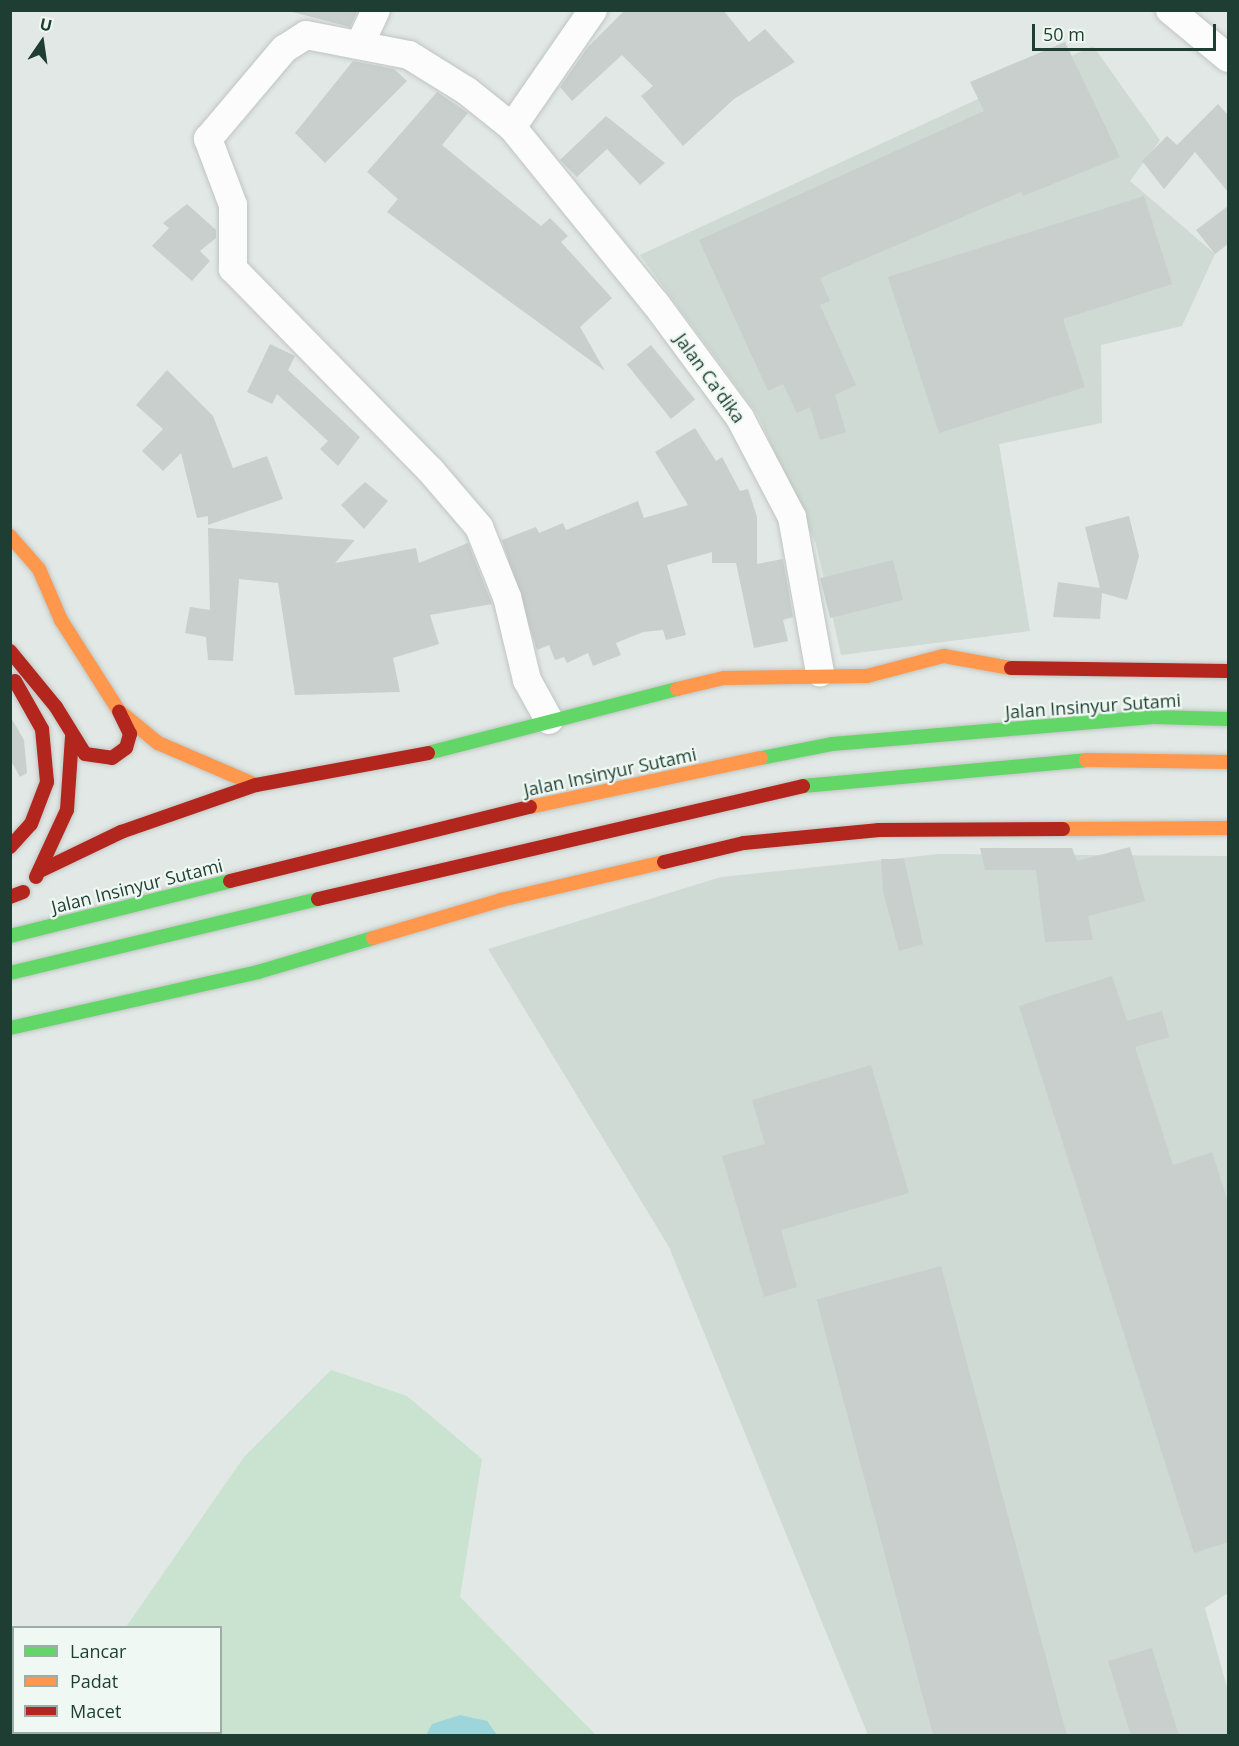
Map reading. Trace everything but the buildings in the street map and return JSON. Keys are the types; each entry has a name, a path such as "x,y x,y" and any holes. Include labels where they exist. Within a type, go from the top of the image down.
{"main road":[{"path":"10,536 39,569 61,620 119,711 130,734 126,748 112,758 85,754 72,737 56,707 10,651"},
{"path":"17,894 42,870 121,832 256,785 485,742 549,720 724,678 820,672 867,676 945,656 1028,671 1228,671"},
{"path":"10,675 42,729 47,782 32,824 10,847"},
{"path":"119,711 158,743 256,785"},
{"name":"Jalan Insinyur Sutami","path":"10,936 573,796 832,744 1152,717 1228,719"},
{"path":"42,870 66,810 73,778 72,737"},
{"path":"10,973 762,793 837,780 1105,759 1228,762"},
{"path":"10,1028 258,972 501,900 744,843 879,830 1228,828"}],"street":[{"path":"361,42 375,10"},
{"path":"512,127 593,10"},
{"path":"1170,10 1228,58"},
{"name":"Jalan Ca'dika","path":"549,720 527,680 504,587 478,527 431,471 232,269 233,205 210,153 212,132 297,39 306,34 361,42 430,65 512,127 656,304 767,461 792,517 820,672"}],"shaded area":[{"path":"1093,46 1160,140 1130,181 1215,254 1182,326 1101,345 1102,423 999,444 1030,631 841,655 816,544 758,415 640,255"},
{"path":"939,854 1228,856 1228,1593 1205,1608 1228,1691 1228,1735 868,1735 669,1247 488,949 721,877"}],"green space":[{"path":"331,1370 407,1396 482,1459 460,1597 596,1735 58,1736 222,1734 222,1626 127,1626 244,1457"}],"water":[{"path":"460,1715 487,1721 497,1735 426,1735 432,1724"}],"traffic: fast":[{"path":"428,753 677,689"},
{"path":"761,758 832,744 1153,717 1228,719"},
{"path":"803,786 1086,760"},
{"path":"10,936 230,881"},
{"path":"10,973 318,899"},
{"path":"10,1028 258,972 373,938"}],"traffic: slow":[{"path":"10,536 39,569 61,620 119,711 158,743 256,785"},
{"path":"677,689 724,678 867,676 944,656 1011,668"},
{"path":"530,807 761,758"},
{"path":"1086,760 1228,762"},
{"path":"1063,829 1228,828"},
{"path":"373,938 501,900 664,862"}],"traffic: jam":[{"path":"10,651 56,707 85,754 112,758 126,748 130,734 119,711"},
{"path":"1011,668 1228,671"},
{"path":"10,847 31,824 47,782 42,729 15,681"},
{"path":"36,877 67,810 72,737"},
{"path":"42,870 121,832 256,785 428,753"},
{"path":"318,899 803,786"},
{"path":"230,881 530,807"},
{"path":"664,862 744,843 879,830 1063,829"},
{"path":"10,897 23,892"}]}
